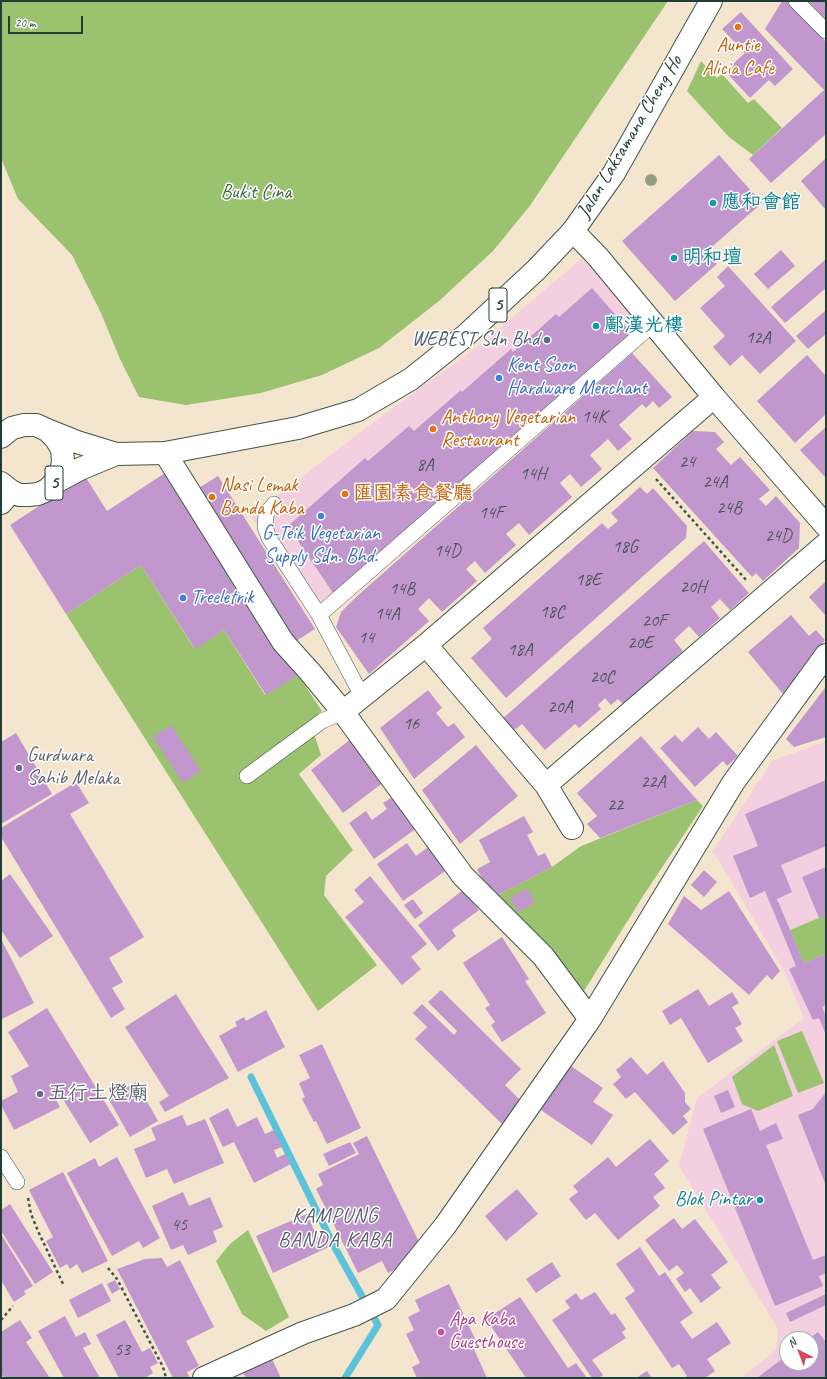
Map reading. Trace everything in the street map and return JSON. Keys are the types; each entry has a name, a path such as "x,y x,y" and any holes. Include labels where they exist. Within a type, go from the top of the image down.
{"street":[{"name":"Jalan Laksamana Cheng Ho","path":"47,430 76,442 116,454 165,453 298,428 358,410 410,379 466,335 536,270 573,231 614,173 710,1"},
{"path":"573,231 598,257 714,397 826,526"},
{"path":"343,712 426,645 714,397"},
{"name":"5","path":"1,436 12,428 24,425 36,426 47,430 56,438 62,449 63,461 61,473 54,484 47,490 29,496 4,492"},
{"path":"165,453 283,642 343,712 463,876 542,956 590,1019"},
{"name":"Jalan Laksamana Cheng Ho","path":"54,484 80,469 116,454"},
{"path":"546,785 826,544"},
{"path":"426,645 546,785 572,828"},
{"path":"204,1378 303,1333 354,1315 386,1299 445,1226 590,1019 733,783 826,655"}],"lane":[{"path":"796,1 826,31"},
{"path":"319,615 653,324"},
{"path":"274,504 266,514 265,526 269,538 319,615 362,696"},
{"path":"247,776 322,721 343,712"},
{"path":"1,1157 17,1182"}],"path":[{"path":"639,461 762,598"},
{"path":"17,1182 23,1187 38,1232 64,1286"},
{"path":"108,1268 117,1279 163,1367 166,1378"},
{"path":"1,1320 13,1306"}],"shaded area":[{"path":"581,259 598,269 649,332 316,619 252,518 260,509 371,424 481,344"},
{"path":"826,741 826,1378 741,1378 776,1350 778,1329 679,1166 697,1098 804,1018 783,969 713,851 772,761"}],"green space":[{"name":"Bukit Cina","path":"1,1 668,1 529,207 493,251 439,301 379,348 322,375 261,393 186,405 139,397 120,359 101,313 72,255 18,199 1,158"},
{"path":"701,61 717,78 722,74 748,103 754,99 782,128 753,155 729,137 687,91"},
{"path":"141,565 194,648 224,630 265,695 298,675 322,711 310,721 321,755 299,774 353,850 326,876 324,895 377,965 318,1011 66,614"},
{"path":"697,800 703,806 643,896 584,991 549,948 492,898 552,867 581,846"},
{"path":"826,915 826,954 804,963 790,930"},
{"path":"802,1031 824,1083 798,1093 777,1041"},
{"path":"774,1045 793,1096 758,1111 742,1104 732,1077"},
{"path":"248,1230 289,1317 266,1331 242,1314 216,1261 230,1244"}],"building":[{"path":"782,1 788,1 826,42 826,134 771,183 749,159 824,90 765,29"},
{"path":"808,1 826,1 826,20"},
{"path":"741,12 793,69 775,86 769,80 750,98 725,71 745,53 722,29"},
{"path":"719,155 762,203 706,252 717,264 675,301 622,241"},
{"path":"826,158 826,210 801,181"},
{"path":"781,250 795,266 768,289 754,274"},
{"path":"826,259 826,288 785,323 771,307"},
{"path":"728,266 796,341 760,374 742,355 730,366 713,347 725,336 700,308 725,286 717,277"},
{"path":"592,288 633,335 335,596 288,526 365,458 368,461 409,426 414,431 461,390 462,392 511,349 513,352 556,314 559,317"},
{"path":"826,310 826,334 808,349 796,336"},
{"path":"632,353 672,397 659,408 653,401 646,408 642,404 619,425 632,439 618,451 608,439 590,455 602,469 581,487 570,474 560,483 572,497 529,535 519,523 506,534 516,545 485,573 475,561 466,569 477,581 442,612 429,598 418,609 429,621 369,674 336,627 341,612"},
{"path":"807,355 826,376 826,414 795,443 757,401"},
{"path":"826,427 826,478 800,450"},
{"path":"693,431 715,432 724,442 716,449 731,465 740,457 770,490 759,499 766,506 776,496 800,523 799,548 763,581 756,573 752,577 653,468"},
{"path":"168,471 298,675 266,695 224,630 195,649 141,565 66,614 10,525 85,476 107,511"},
{"path":"218,476 315,629 290,645 194,491"},
{"path":"640,487 647,494 653,488 687,526 686,538 506,698 471,658 492,639 483,628 602,523 608,529 618,521 611,513"},
{"path":"704,541 749,593 730,610 720,599 711,607 720,618 699,637 689,626 674,640 683,651 623,704 618,699 611,705 605,698 598,705 601,709 579,728 575,724 545,750 522,724 512,732 501,720"},
{"path":"826,581 826,616 809,597"},
{"path":"791,615 809,636 816,630 825,640 783,694 748,652"},
{"path":"825,688 826,737 794,747 786,739"},
{"path":"428,690 442,708 436,713 448,727 454,723 465,737 414,779 380,728"},
{"path":"171,725 201,771 183,783 153,737"},
{"path":"698,727 709,739 716,732 738,756 727,766 723,761 695,787 660,748 675,735 682,742"},
{"name":"Gurdwara Sahib Melaka","path":"16,733 52,794 1,824 1,742"},
{"path":"641,736 697,800 600,838 587,824 597,816 577,793"},
{"path":"351,739 384,782 343,813 311,770"},
{"path":"476,745 518,796 460,844 422,790"},
{"path":"826,780 826,846 781,865 792,892 777,899 804,963 826,954 826,1005 822,1007 826,1016 826,1035 819,1018 813,1020 789,969 796,966 765,891 750,898 733,856 758,846 745,814"},
{"path":"76,782 89,803 70,814 144,937 109,958 123,982 112,988 125,1009 111,1018 1,837 1,828"},
{"path":"394,796 417,828 374,859 349,823 366,811 372,820 387,809 383,803"},
{"path":"524,816 533,832 527,835 538,856 545,853 552,867 492,898 477,869 490,862 479,840"},
{"path":"407,843 416,856 431,845 448,869 403,901 377,864"},
{"path":"826,867 826,915 819,918 802,877"},
{"path":"704,870 717,882 704,897 691,885"},
{"path":"10,874 53,936 20,958 1,930 1,881"},
{"path":"370,876 427,944 411,957 421,969 402,985 345,917 364,902 354,890"},
{"path":"527,888 535,903 518,912 510,898"},
{"path":"463,890 479,910 452,930 456,936 438,951 418,925"},
{"path":"729,891 780,971 772,980 767,975 749,995 668,924 684,896 701,910"},
{"path":"413,899 423,913 415,919 404,905"},
{"path":"502,937 529,979 525,981 546,1013 502,1042 491,1025 495,1022 485,1008 490,1005 463,963"},
{"path":"1,939 34,1003 2,1019 1,1016"},
{"path":"698,989 709,1006 732,992 739,1003 732,1007 742,1024 735,1028 743,1041 708,1063 681,1018 670,1025 662,1011"},
{"path":"441,990 521,1069 505,1085 523,1103 503,1125 415,1039 427,1027 413,1013 422,1004 454,1035 457,1031 428,1002"},
{"path":"176,994 229,1078 165,1112 159,1102 169,1096 125,1027"},
{"path":"47,1008 119,1125 90,1143 61,1096 56,1100 60,1107 14,1130 1,1105 1,1101 18,1092 11,1076 29,1066 8,1032"},
{"path":"266,1010 285,1047 238,1072 219,1036 237,1026 235,1022 244,1017 246,1021"},
{"path":"322,1044 361,1128 327,1144 316,1121 314,1122 302,1099 305,1097 299,1083 310,1078 299,1055"},
{"path":"631,1057 647,1075 663,1061 685,1093 685,1102 691,1109 683,1116 688,1122 673,1135 635,1092 626,1099 613,1084 621,1077 616,1070"},
{"path":"568,1064 603,1088 593,1102 613,1115 592,1145 538,1108"},
{"path":"136,1082 158,1121 130,1137 108,1098"},
{"path":"728,1090 735,1107 721,1113 714,1096"},
{"path":"826,1092 826,1186 798,1115 813,1109"},
{"path":"228,1108 237,1127 257,1117 265,1134 274,1130 282,1147 274,1150 277,1158 285,1154 291,1164 254,1183 234,1142 223,1147 209,1118"},
{"name":"Blok Pintar","path":"751,1109 760,1131 776,1123 783,1139 766,1145 813,1260 826,1255 826,1273 819,1276 823,1286 775,1306 703,1129"},
{"path":"182,1115 187,1126 205,1119 224,1163 174,1184 167,1169 146,1178 134,1149 156,1140 151,1128"},
{"path":"367,1136 419,1242 396,1269 388,1273 382,1261 358,1273 316,1189 323,1185 318,1174 359,1154 353,1143"},
{"path":"650,1139 669,1161 654,1174 665,1188 653,1197 660,1206 618,1240 595,1213 586,1220 569,1199 578,1192 573,1186 608,1157 616,1167"},
{"path":"350,1142 356,1153 329,1166 323,1154"},
{"path":"117,1157 160,1238 143,1248 139,1241 112,1256 67,1173 95,1158 99,1167"},
{"path":"63,1172 108,1261 82,1273 77,1264 70,1269 67,1264 60,1268 46,1241 53,1237 29,1190"},
{"path":"517,1189 538,1214 506,1241 485,1216"},
{"path":"183,1192 189,1206 210,1197 223,1227 213,1231 217,1242 188,1255 183,1245 171,1250 152,1206"},
{"path":"10,1204 53,1272 35,1284 1,1231 1,1210"},
{"path":"307,1214 317,1237 325,1233 331,1246 273,1273 256,1236"},
{"path":"674,1218 682,1229 695,1219 728,1262 711,1275 721,1288 701,1303 690,1288 685,1292 676,1279 684,1273 677,1265 669,1271 645,1240"},
{"path":"1,1234 33,1286 24,1291 26,1294 14,1302 1,1280"},
{"path":"640,1247 659,1276 665,1272 693,1313 680,1322 692,1339 717,1322 731,1343 707,1359 715,1371 705,1378 684,1378 687,1376 679,1364 672,1368 625,1298 635,1291 616,1264"},
{"path":"162,1258 167,1267 180,1260 214,1327 186,1341 199,1366 187,1372 190,1378 173,1378 117,1269 145,1259"},
{"path":"552,1262 561,1276 536,1293 526,1279"},
{"path":"115,1280 120,1289 112,1294 107,1284"},
{"path":"102,1283 111,1301 78,1318 69,1300"},
{"name":"Apa Kaba Guesthouse","path":"449,1284 478,1345 473,1347 487,1378 417,1378 412,1367 420,1363 406,1334 414,1330 408,1317 420,1311 415,1300"},
{"path":"595,1292 611,1315 615,1313 626,1329 622,1332 626,1338 592,1360 603,1375 599,1378 592,1378 552,1320 570,1308 565,1301 576,1293 581,1300"},
{"path":"826,1294 826,1305 790,1322 786,1313"},
{"path":"520,1297 568,1368 576,1363 587,1378 526,1378 486,1319"},
{"path":"65,1316 76,1337 85,1332 91,1344 83,1348 100,1378 64,1378 38,1331"},
{"path":"20,1320 32,1338 26,1342 50,1378 4,1378 1,1373 1,1332"},
{"path":"125,1320 142,1352 150,1348 158,1363 150,1367 153,1373 145,1378 119,1378 96,1335"},
{"path":"819,1333 826,1342 826,1378 757,1378 779,1361 779,1371 819,1371"},
{"path":"271,1357 281,1378 246,1378 242,1371"},
{"path":"647,1371 652,1378 636,1378"}],"waterway":[{"path":"251,1077 334,1246 378,1325 345,1378"}],"place":[{"name":"Auntie Alicia Cafe","path":"738,27"},
{"name":"應和會館","path":"713,203"},
{"name":"明和壇","path":"674,258"},
{"name":"鄺漢光樓","path":"596,326"},
{"name":"WEBEST Sdn Bhd","path":"547,340"},
{"name":"Kent Soon Hardware Merchant","path":"499,378"},
{"name":"Anthony Vegetarian Restaurant","path":"433,429"},
{"name":"匯園素食餐廳","path":"345,494"},
{"name":"Nasi Lemak Banda Kaba","path":"212,497"},
{"name":"G-Teik Vegetarian Supply Sdn. Bhd.","path":"321,516"},
{"name":"Treeletrik","path":"183,598"},
{"name":"Gurdwara Sahib Melaka","path":"19,768"},
{"name":"五行土燈廟","path":"40,1094"},
{"name":"Blok Pintar","path":"760,1200"},
{"name":"Apa Kaba Guesthouse","path":"441,1332"}],"district":[{"name":"KAMPUNG BANDA KABA","path":"335,1228"}]}
